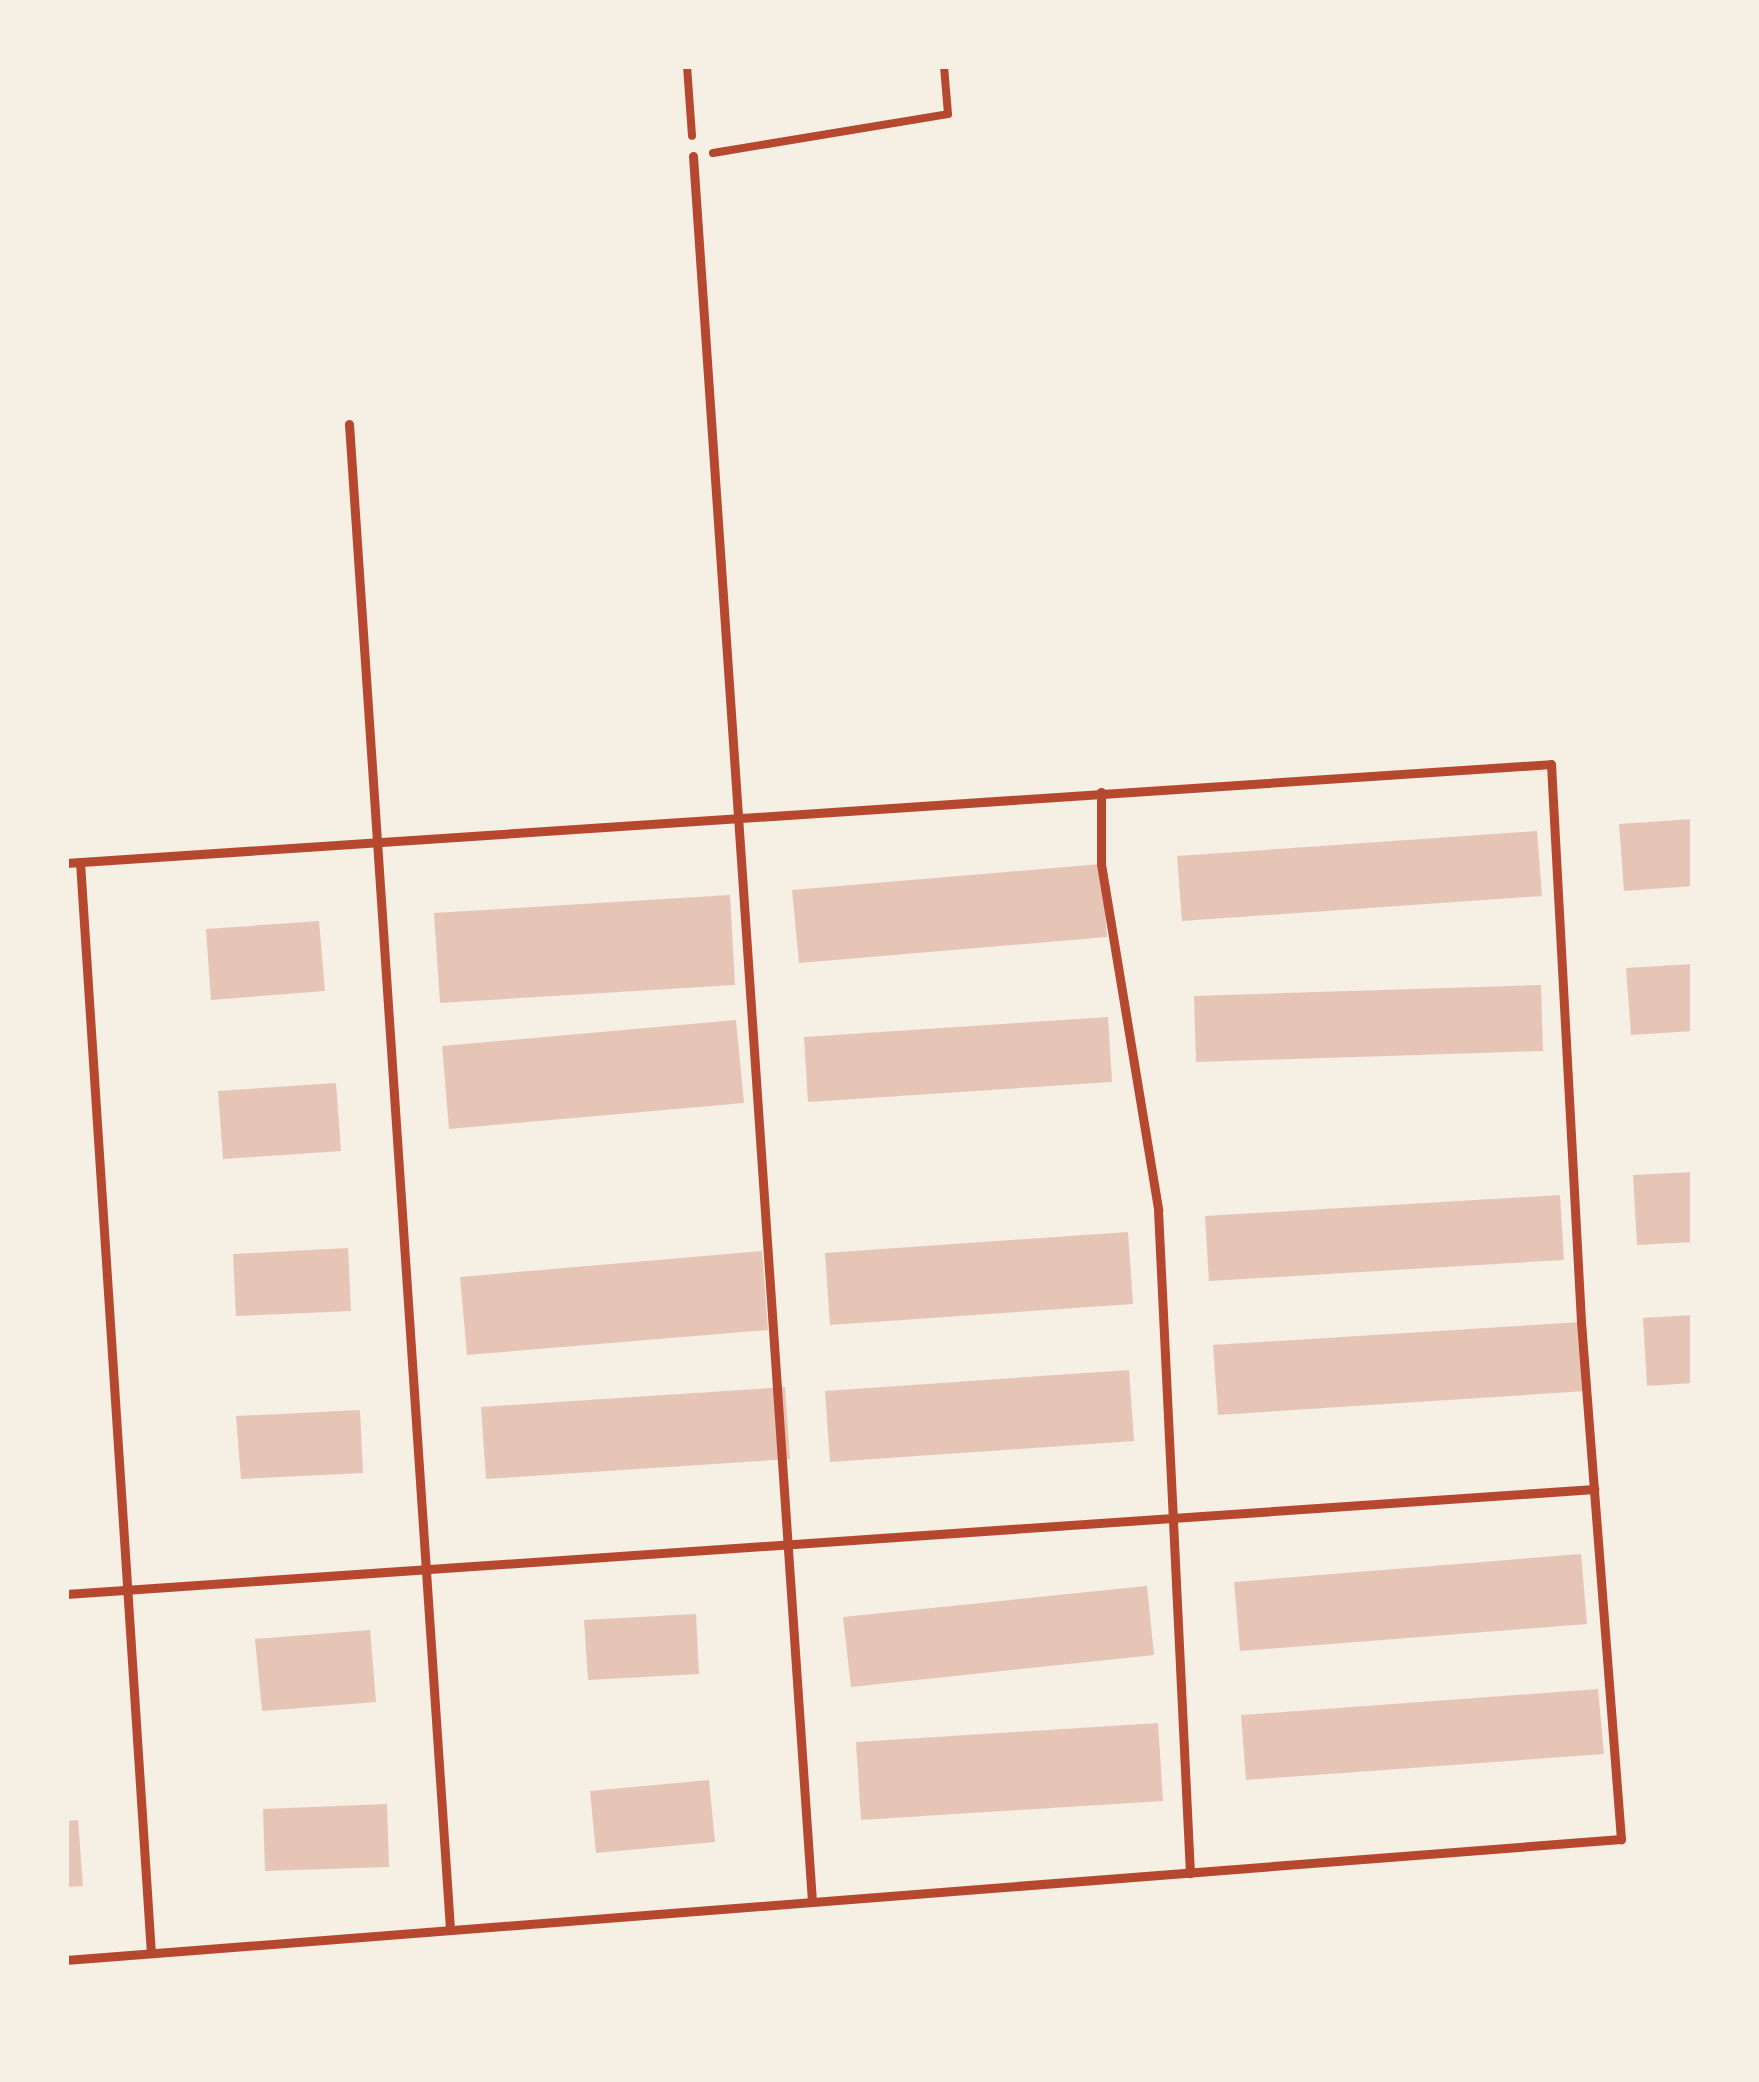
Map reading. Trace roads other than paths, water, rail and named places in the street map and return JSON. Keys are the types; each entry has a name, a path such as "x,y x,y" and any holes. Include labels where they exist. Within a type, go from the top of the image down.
{"lane":[{"path":"693,156 812,1902"},
{"path":"349,424 450,1930"},
{"path":"66,863 1551,764 1594,1489 1621,1838 66,1960"},
{"path":"1102,792 1101,864 1158,1210 1179,1519 1190,1873"},
{"path":"80,862 151,1954"},
{"path":"66,1594 1594,1489"}]}
